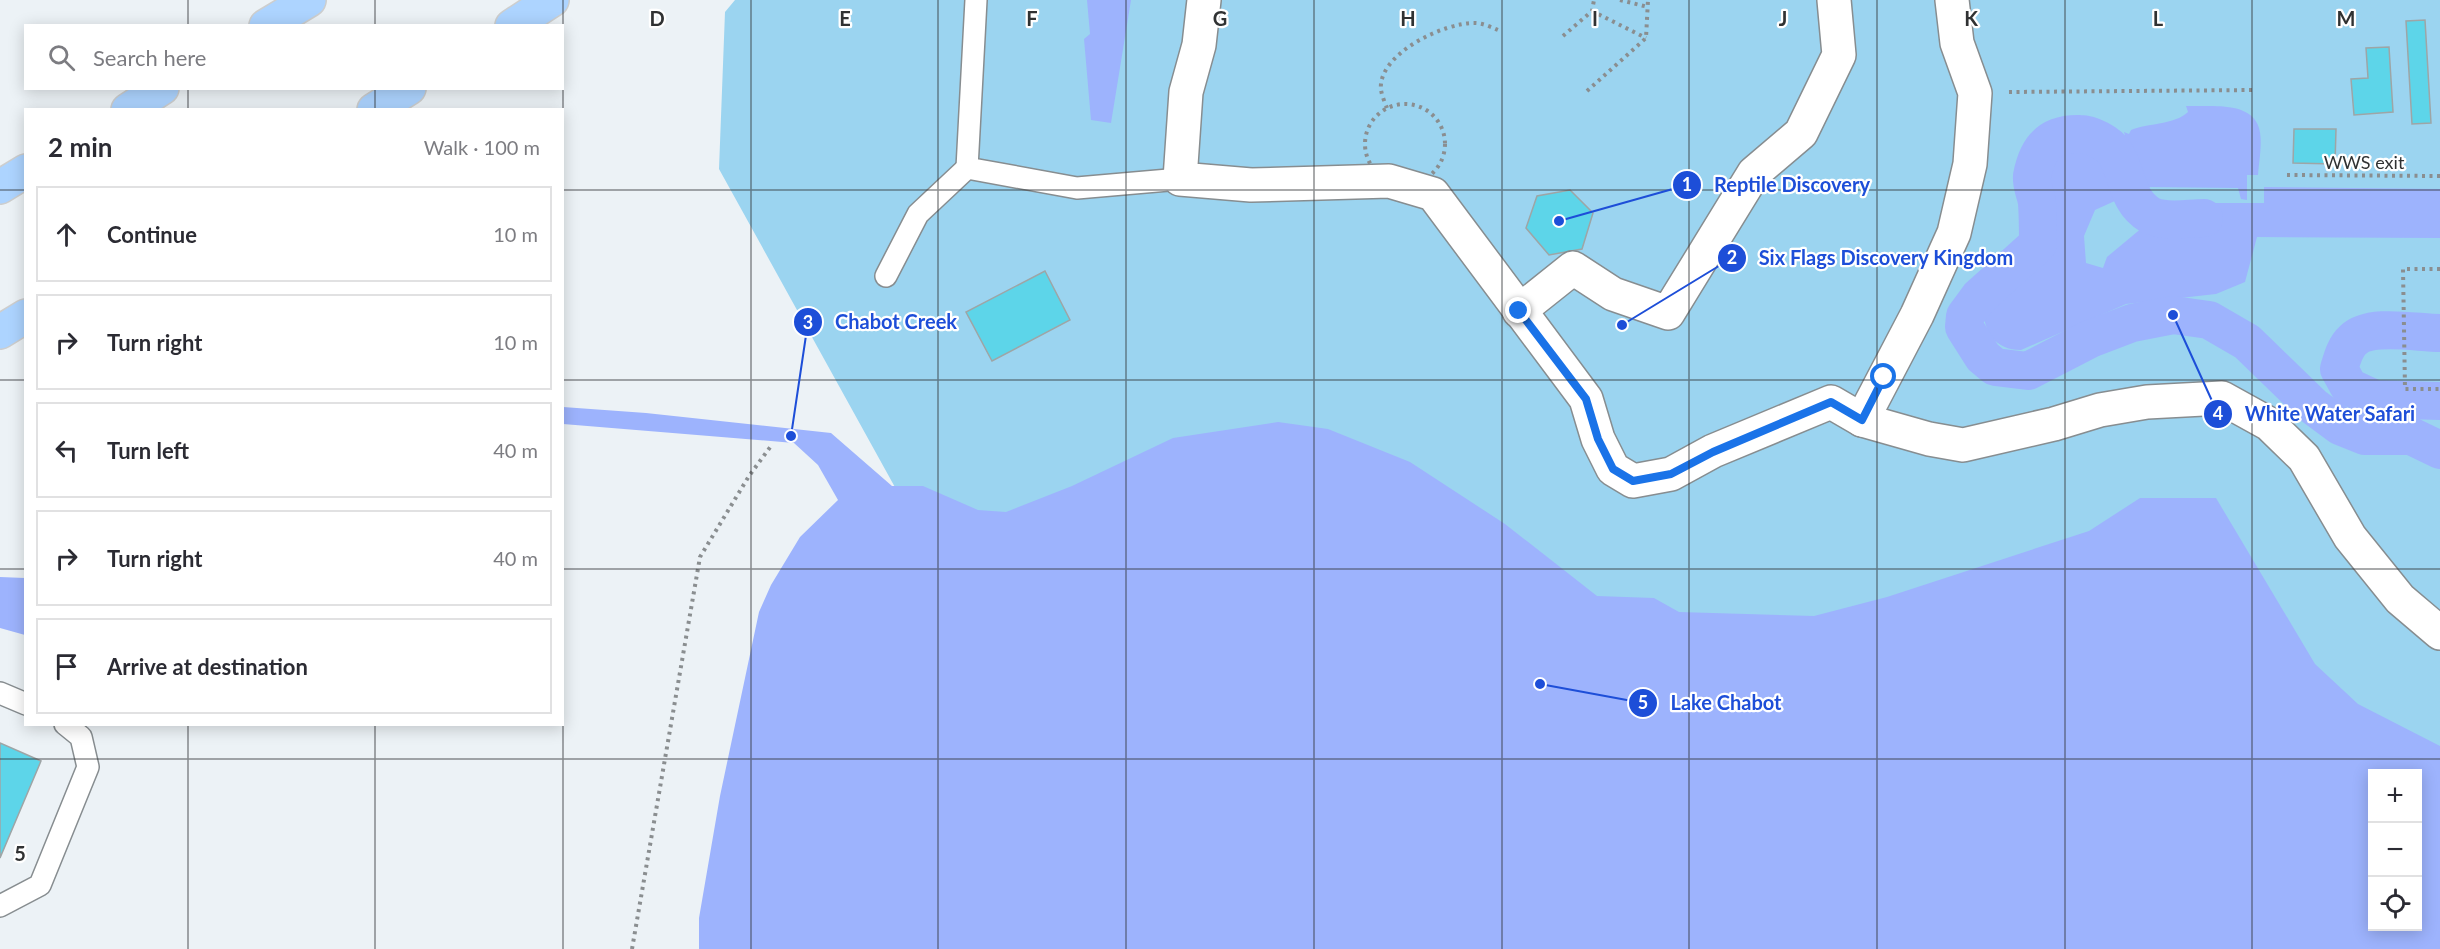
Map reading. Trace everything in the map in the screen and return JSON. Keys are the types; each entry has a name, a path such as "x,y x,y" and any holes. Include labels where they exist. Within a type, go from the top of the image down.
{"highway":[{"path":"270,24 309,0"},
{"path":"515,24 552,0"},
{"path":"131,108 159,90"},
{"path":"377,108 406,90"},
{"path":"0,187 24,172"},
{"path":"0,332 24,317"}],"street":[{"path":"1204,0 1199,45 1186,92 1180,179 1251,184 1389,181 1433,194 1586,399 1598,439 1613,469 1633,481 1671,474 1713,452 1831,402 1862,420 1929,439 1963,445 2054,424 2100,410 2147,402 2222,398 2269,424 2304,458 2350,537 2400,599 2440,633"},
{"path":"1519,311 1573,268 1613,294 1668,313 1754,173 1801,133 1839,55 1834,0"},
{"path":"1862,420 1917,315 1954,233 1970,164 1975,93 1957,43 1952,0"}],"lane":[{"path":"886,276 918,214 967,168 976,0"},
{"path":"967,168 1077,188 1180,179"},
{"path":"0,693 24,703"},
{"path":"0,906 40,885 88,767 81,737 67,726"}],"path":[{"path":"1563,36 1592,11 1594,0"},
{"path":"1620,0 1648,7"},
{"path":"1587,91 1646,38 1648,0"},
{"path":"1592,11 1646,38"},
{"path":"1387,108 1380,89 1389,65 1404,50 1436,30 1476,23 1498,30"},
{"path":"1975,93 2253,90"},
{"path":"1399,104 1413,104 1426,109 1440,124 1445,143 1443,157 1437,168 1426,178 1408,183 1389,181 1370,164 1366,152 1369,127 1376,116 1387,108 1399,104"},
{"name":"WWS exit","path":"2287,175 2440,176"},
{"path":"2440,269 2403,269 2405,388 2440,389"},
{"path":"632,949 700,557 749,476 771,446"}],"shaded area":[{"path":"735,0 2440,0 2440,787 2422,776 2422,769 2370,769 1725,702 1070,558 912,518 719,169 725,12"}],"water":[{"path":"1087,0 1131,0 1111,123 1091,120 1084,39 1090,34"},
{"path":"2186,106 2228,107 2247,113 2254,119 2260,133 2260,157 2258,175 2247,175 2247,200 2241,199 2238,188 2146,187 2137,179 2124,132 2129,134 2131,130 2176,119 2188,112"},
{"path":"2081,143 2098,154 2107,166 2117,200 2095,210 2084,236 2086,263 2103,268 2107,257 2143,227 2164,203 2264,203 2264,187 2440,189 2440,238 2257,237 2245,282 2216,294 2126,304 2021,350 2004,347 1989,332 1983,308 2030,266 2040,253 2050,217 2046,186 2047,166 2051,157 2058,150"},
{"path":"564,407 646,413 831,433 892,486 923,486 978,510 1006,512 1072,486 1173,438 1278,422 1328,429 1410,462 1505,524 1597,596 1654,598 1679,612 1814,616 1887,597 2089,531 2140,498 2216,498 2315,664 2358,704 2440,746 2440,949 699,949 699,918 720,796 759,612 771,585 800,537 838,500 818,465 794,443 564,424"},
{"path":"0,577 24,578 24,635 0,628"}],"building":[{"path":"2425,20 2431,123 2412,124 2406,21"},
{"path":"2389,47 2393,112 2354,115 2351,79 2368,78 2366,48"},
{"path":"2294,129 2336,129 2335,164 2293,163"},
{"path":"1570,190 1593,213 1582,249 1549,255 1526,228 1537,196"},
{"path":"1045,271 1070,320 992,361 966,312"},
{"path":"0,743 41,761 0,858"}],"waterway":[{"path":"2204,218 2169,219 2150,215 2136,202 2119,161 2109,146 2084,134 2060,136 2046,144 2034,166 2032,183 2037,203 2038,244 1979,297 1965,316 1964,327 1983,357 1995,367 2028,371 2090,339 2132,323 2173,315 2209,320 2247,342 2313,406 2340,426 2365,436 2411,436 2440,450"},
{"path":"2440,333 2382,330 2361,335 2348,346 2339,369 2349,387 2375,399 2440,401"}],"place":[{"name":"Reptile Discovery","path":"1559,221"},
{"name":"White Water Safari","path":"2173,315"},
{"name":"Six Flags Discovery Kingdom","path":"1622,325"},
{"name":"Chabot Creek","path":"791,436"},
{"name":"Lake Chabot","path":"1540,684"}],"route":[{"path":"1519,311 1586,399 1598,439 1613,469 1633,481 1671,474 1713,452 1772,429 1831,402 1862,420 1884,377"}]}
